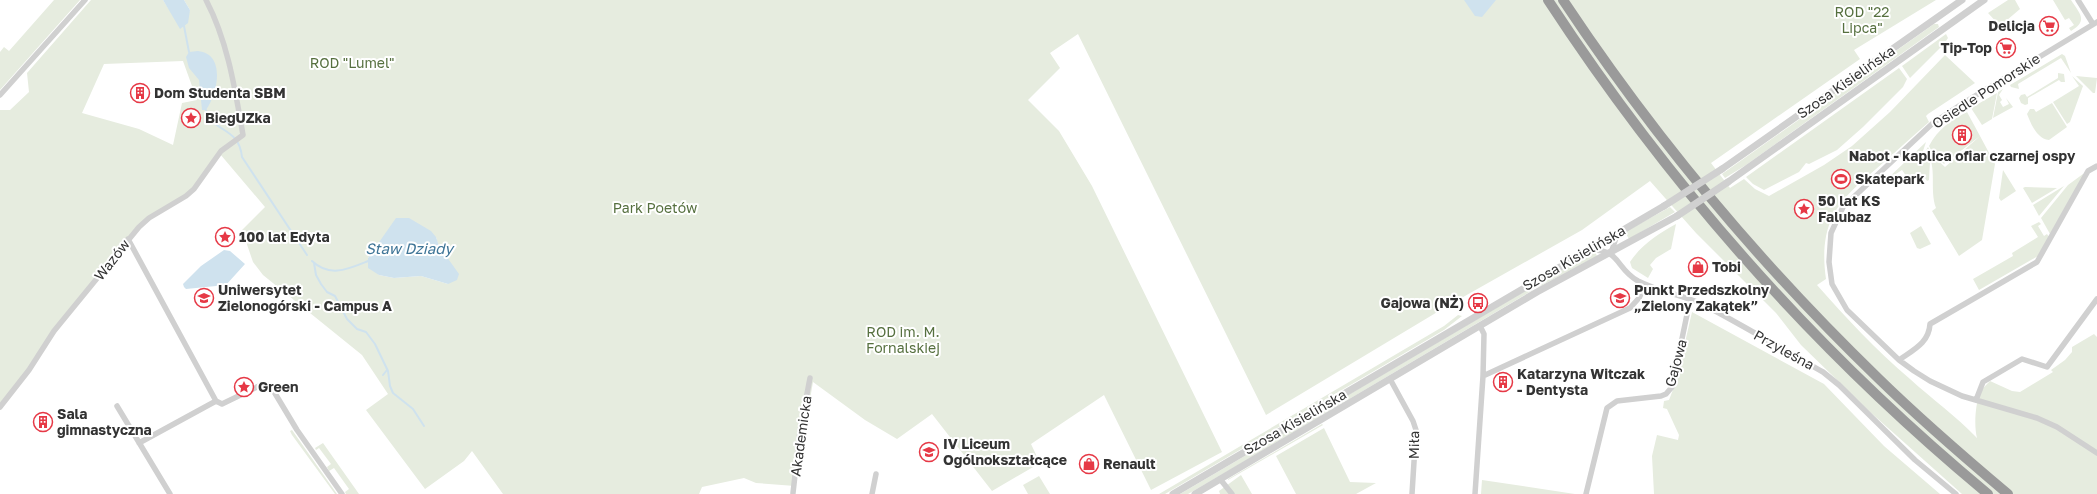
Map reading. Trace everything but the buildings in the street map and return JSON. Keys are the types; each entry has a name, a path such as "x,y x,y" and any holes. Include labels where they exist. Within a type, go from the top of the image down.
{"highway":[{"path":"1548,0 1632,119 1677,177 1742,255 1870,389 1920,436 1988,494"},
{"path":"1563,0 1641,110 1681,162 1758,253 1800,299 1878,379 2008,494"}],"street":[{"path":"0,95 85,0"},
{"name":"Wazów","path":"0,407 29,370 54,331 128,239 149,218 186,196 194,189 215,157 232,142 242,136 231,67 216,21 206,0"},
{"name":"Szosa Kisielińska","path":"1173,494 1664,206 1722,169 1962,0"},
{"name":"Szosa Kisielińska","path":"1195,494 1537,292 1677,216 1728,182 1984,0"},
{"name":"Osiedle Pomorskie","path":"2078,0 2095,23 1943,115 1850,199 1838,214 1831,233 1829,248 1830,273 1836,293 1855,318 1899,360 1930,381 1949,391 2037,418 2063,430 2097,453"},
{"path":"1899,360 1925,340 1930,332 1930,324 2038,262 2088,171 2097,166"},
{"path":"1588,250 1601,250 1611,253 1618,232"},
{"path":"128,239 216,401 222,404 261,385 270,385 297,430 342,494"},
{"name":"Przyleśna","path":"1611,253 1630,275 1645,285 1703,305 1823,372 1840,385 1915,460 1956,494"},
{"path":"1483,376 1630,308 1639,298 1645,285"},
{"path":"1976,400 1983,382 2022,359 2047,367 2097,299"},
{"name":"Gajowa","path":"1586,494 1607,408 1617,400 1661,396 1666,394 1672,387 1690,300"},
{"path":"1475,494 1483,376 1484,334 1480,326"},
{"name":"Akademicka","path":"793,494 800,431 810,378"},
{"name":"Miła","path":"1390,379 1413,421 1416,430 1412,494"},
{"path":"139,443 216,401"},
{"path":"117,406 170,494"},
{"path":"872,494 876,474"},
{"path":"1220,479 1232,494"}],"green space":[{"path":"54,0 80,0 0,90 0,52 4,47 9,51"},
{"path":"91,0 163,0 181,28 190,10 184,0 1936,0 1854,50 1860,59 1711,163 1730,188 1744,179 1755,189 1769,196 1824,165 1852,146 1890,112 1945,55 1975,83 1928,114 1926,116 1929,122 1846,196 1833,216 1827,231 1824,255 1826,279 1817,285 1850,322 1885,357 1961,422 1977,438 1975,422 1978,398 1984,387 1990,381 2012,391 2020,392 2053,372 2051,370 2065,360 2072,352 2072,347 2094,334 2097,337 2097,494 1962,494 1869,411 1801,345 1776,313 1696,233 1650,181 1582,230 1449,305 1266,415 1078,34 1050,53 1060,68 1028,100 1059,131 1092,186 1222,452 1151,490 1104,395 1031,444 1040,463 992,491 932,414 897,439 865,420 813,382 795,486 756,483 744,478 702,487 699,494 503,494 472,451 464,461 425,489 366,410 388,394 362,355 263,275 253,262 242,230 265,207 220,154 186,197 138,225 0,406 0,110 10,110 29,92 27,73","holes":["183,61 197,100 182,103 173,145 139,129 82,113 104,64","436,237 448,284 421,276 394,278 379,275 368,258 376,248"]},
{"path":"2008,0 2015,0 2020,9 2000,26 1988,13"},
{"path":"2053,0 2071,0 2081,16 2080,23 2071,31 2069,28 2074,25 2069,18 2065,20"},
{"path":"1934,24 1938,24 1939,27 1746,165 1725,178 1722,174"},
{"path":"1946,34 1948,38 1944,44 1910,78 1902,66"},
{"path":"2062,54 2065,56 2071,73 2061,58 2018,84 2019,89 2011,87 2010,85"},
{"path":"1899,68 1907,79 1903,87 1863,127 1837,150 1809,164 1806,163 1799,172 1764,190 1753,184 1746,177"},
{"path":"2058,73 2064,74 2065,82 2061,82 2059,80 2028,98 2028,104 2025,105 2021,103 2019,98 2021,95 2025,94 2027,97 2058,78"},
{"path":"2072,76 2083,86 2070,122 2067,124 2053,102 2079,86"},
{"path":"2076,76 2097,78 2095,93 2093,93"},
{"path":"2003,89 1999,95 2002,100 2000,102 2003,107 2009,104 2006,98 2013,107 1993,118 1998,92"},
{"path":"1997,93 1992,119 1982,125 1971,108"},
{"path":"2052,103 2067,127 2049,140 2038,134 2027,114 2030,109 2034,109 2036,112"},
{"path":"1967,112 1980,136 1944,164 1933,154 1929,146 1936,135 1945,126"},
{"path":"1980,136 1995,164 1982,240 1959,256 1932,211 1936,208 1933,193 1933,171 1930,157 1926,150 1928,147 1932,155 1945,167"},
{"path":"1926,142 1923,151 1930,161 1929,180 1927,181 1923,175 1911,183 1902,170 1885,181"},
{"path":"2003,170 2016,191 2001,201 1999,198"},
{"path":"2083,174 2085,175 2050,234 2041,218 2068,185"},
{"path":"2064,186 2039,216 2033,205"},
{"path":"2023,188 2057,188 2032,203"},
{"path":"1670,207 1675,212 1629,239 1625,232"},
{"path":"2039,222 2041,224 2038,226 2044,236 2047,234 2049,237 2038,256 1979,290 1973,279 2013,256 2012,253 2038,237 2031,226"},
{"path":"1676,224 1671,249 1656,258 1650,265 1653,269 1648,278 1632,268 1630,262 1645,245"},
{"path":"1921,226 1931,244 1920,249 1917,248 1910,233"},
{"path":"1595,252 1597,256 1537,288 1541,284 1540,282 1590,253"},
{"path":"1537,284 1532,288 1533,290 1233,468 1188,494 1180,494"},
{"path":"1692,312 1824,384 1884,446 1940,494 1654,494 1652,456 1657,435 1678,440 1679,435 1667,409 1663,408 1664,401 1669,400 1676,382"},
{"path":"1458,315 1462,316 1444,330 1165,494 1159,494 1444,326"},
{"path":"1322,424 1323,425 1228,480 1228,479"},
{"path":"1324,428 1350,482 1376,483 1356,494 1296,494 1276,456"},
{"path":"292,430 337,494 335,494 292,435 290,431"},
{"path":"323,443 359,494 346,494 345,492 349,489 334,468 329,471 327,467 331,464 319,448 316,450 315,448"},
{"path":"1241,475 1252,494 1220,494 1219,491"},
{"path":"1039,476 1050,494 1028,494 1023,485"},
{"path":"1482,480 1575,494 1481,494"}],"water":[{"path":"163,0 184,0 190,10 188,23 180,29"},
{"path":"1464,0 1496,0 1482,17 1475,16"},
{"path":"198,51 207,54 213,59 216,67 217,75 214,94 206,110 202,110 199,80 189,68 186,57 189,52"},
{"name":"Staw Dziady","path":"396,218 409,218 431,231 436,237 439,246 459,274 457,280 448,284 421,276 394,278 379,275 368,268 368,258"},
{"path":"224,250 230,251 245,264 226,285 186,289 184,287 183,284 201,266"}],"waterway":[{"path":"184,26 189,52"},
{"path":"206,110 214,123 236,140 240,147 242,157 307,255"},
{"path":"312,261 319,266 332,271 346,269 368,261"},
{"path":"314,263 316,275 321,284 327,292 335,296 347,319 357,329 366,332 375,344 388,371 390,386 393,393 413,409 424,426"},
{"path":"383,375 387,370"}],"place":[{"name":"Delicja","path":"2049,26"},
{"name":"Tip-Top","path":"2006,48"},
{"name":"Dom Studenta SBM","path":"140,93"},
{"name":"BiegUZka","path":"191,118"},
{"name":"Nabot - kaplica ofiar czarnej ospy","path":"1962,135"},
{"name":"Skatepark","path":"1841,179"},
{"name":"50 lat KS Falubaz","path":"1804,209"},
{"name":"100 lat Edyta","path":"225,237"},
{"name":"Tobi","path":"1698,267"},
{"name":"Uniwersytet Zielonogórski - Campus A","path":"204,298"},
{"name":"Punkt Przedszkolny „Zielony Zakątek”","path":"1620,298"},
{"name":"Gajowa (NŻ)","path":"1478,303"},
{"name":"Katarzyna Witczak - Dentysta","path":"1503,382"},
{"name":"Green","path":"244,387"},
{"name":"Sala gimnastyczna","path":"43,422"},
{"name":"IV Liceum Ogólnokształcące","path":"929,452"},
{"name":"Renault","path":"1089,464"}],"park label":[{"name":"ROD \"22 Lipca\"","path":"1862,20"},
{"name":"ROD \"Lumel\"","path":"352,63"},
{"name":"Park Poetów","path":"655,208"},
{"name":"ROD im. M. Fornalskiej","path":"903,340"}]}
